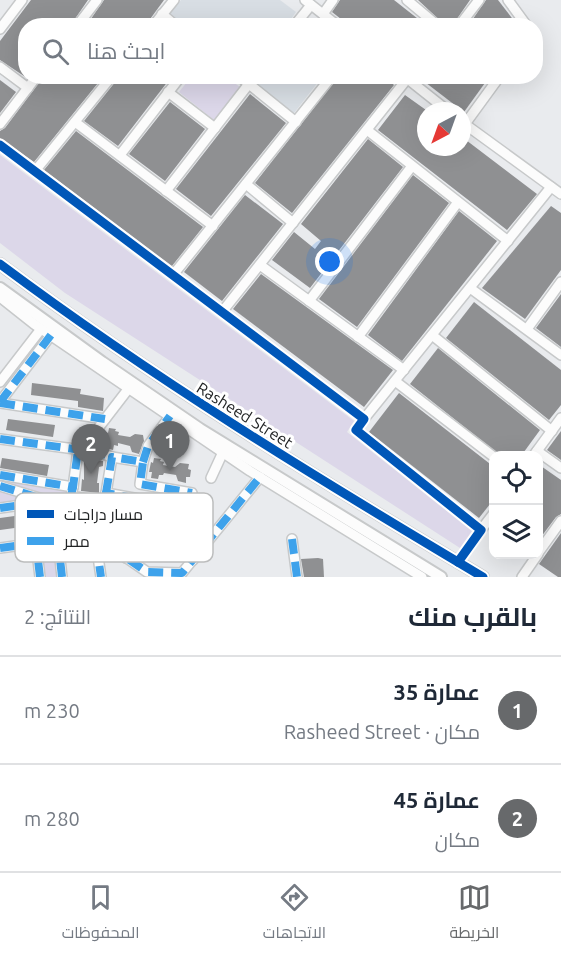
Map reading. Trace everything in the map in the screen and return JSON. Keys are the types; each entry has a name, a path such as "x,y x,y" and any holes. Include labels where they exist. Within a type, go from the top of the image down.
{"street":[{"path":"0,29 20,3 8,0"},
{"path":"83,18 97,0"},
{"path":"159,18 174,0"},
{"path":"323,14 333,0"},
{"path":"408,0 429,18"},
{"path":"465,18 479,0"},
{"path":"508,0 521,18"},
{"path":"299,18 308,2 328,18"},
{"path":"162,14 167,18"},
{"path":"0,68 18,81"},
{"path":"22,84 28,88"},
{"path":"0,124 31,84"},
{"path":"35,171 106,84"},
{"path":"120,155 174,84"},
{"path":"166,191 249,84"},
{"path":"256,84 296,122"},
{"path":"173,275 326,84"},
{"path":"222,312 402,84"},
{"path":"414,84 437,102"},
{"path":"471,113 494,84"},
{"path":"168,92 215,128"},
{"path":"75,122 213,226"},
{"path":"471,129 561,194"},
{"path":"367,130 508,241"},
{"path":"0,145 364,419"},
{"path":"309,301 412,166"},
{"path":"246,184 293,223"},
{"path":"481,530 356,430 551,187"},
{"path":"358,337 458,202"},
{"name":"Rasheed Street","path":"0,264 162,379 260,443 483,577"},
{"path":"260,265 404,370"},
{"path":"527,329 561,282"},
{"path":"0,288 161,403 441,577"},
{"path":"470,288 561,356"},
{"path":"0,297 41,329 260,477 422,577"},
{"path":"0,382 41,329"},
{"path":"51,335 0,402 105,419"},
{"path":"432,335 552,431"},
{"path":"395,381 489,453"},
{"path":"99,427 129,388"},
{"path":"170,416 148,446 140,484 192,493"},
{"path":"537,451 561,418"},
{"path":"0,439 97,452 143,462"},
{"path":"72,493 78,450"},
{"path":"211,478 223,452"},
{"path":"106,493 112,457"},
{"path":"543,457 561,468"},
{"path":"0,475 73,487"},
{"path":"213,535 260,477"},
{"path":"0,486 21,493"},
{"path":"66,493 73,487"},
{"path":"345,518 356,501"},
{"path":"0,508 15,507"},
{"path":"458,562 489,520"},
{"path":"543,547 561,521"},
{"path":"292,539 297,577"},
{"path":"0,548 15,546"},
{"path":"522,577 535,559"},
{"path":"38,562 40,577"},
{"path":"60,562 62,577"},
{"path":"98,562 101,577"},
{"path":"132,562 147,572 168,573 182,573 191,562"}],"shaded area":[{"path":"181,0 280,0 296,12 292,18 171,18 168,16"},
{"path":"185,84 236,84 240,87 214,120 179,92"},
{"path":"258,84 317,84 294,113"},
{"path":"0,155 354,421 347,432 472,531 460,548 65,293 0,243"},
{"path":"0,475 73,487 68,493 15,493 15,506 0,508"},
{"path":"38,562 60,562 62,577 40,577"}],"building":[{"path":"31,0 88,0 76,18 18,18 18,72 0,60 0,41"},
{"path":"104,0 164,0 151,18 92,18"},
{"path":"340,0 394,0 417,18 340,18 332,12"},
{"path":"418,0 470,0 458,18 437,18"},
{"path":"486,0 498,0 512,18 474,18"},
{"path":"0,80 16,92 0,113"},
{"path":"38,84 97,84 34,162 0,138 0,131 5,128"},
{"path":"114,84 166,84 118,146 84,121"},
{"path":"333,84 394,85 292,213 255,183"},
{"path":"427,84 484,84 471,102 451,102"},
{"path":"250,94 286,123 211,216 176,189"},
{"path":"405,95 417,104 417,156 471,156 471,144 537,194 507,230 378,130"},
{"path":"170,102 205,129 165,181 129,154"},
{"path":"76,131 203,227 172,266 44,170"},
{"path":"368,139 403,167 310,288 272,260 294,232 315,249 321,241 301,224"},
{"path":"413,175 449,203 357,327 319,299"},
{"path":"245,195 283,224 222,301 184,272"},
{"path":"551,206 561,213 561,270 525,319 482,288"},
{"path":"459,211 497,241 402,361 368,335"},
{"path":"261,274 393,370 364,407 233,309"},
{"path":"561,294 561,347 536,328"},
{"path":"474,302 561,370 561,405 549,420 446,338"},
{"path":"438,348 540,430 525,451 495,451 410,384"},
{"path":"32,383 81,389 80,394 104,398 103,411 78,407 78,401 31,395"},
{"path":"399,393 489,463 489,505 479,518 369,432"},
{"path":"8,419 55,425 53,437 6,430"},
{"path":"109,428 116,429 115,431 119,432 118,435 130,437 135,434 143,435 144,441 139,454 132,452 130,446 118,443 118,446 114,445 113,450 106,448 107,442 104,441"},
{"path":"561,431 561,460 547,450"},
{"path":"84,457 103,461 103,466 99,467 97,483 99,483 99,493 81,491 82,479 84,480"},
{"path":"2,458 49,465 47,476 0,468"},
{"path":"154,458 161,459 160,461 164,462 163,465 175,467 180,463 189,464 190,477 186,477 186,483 178,481 176,475 164,473 159,475 158,479 151,478 152,472 149,472"},
{"path":"543,467 561,480 561,514 543,534"},
{"path":"15,516 15,528 0,530 0,518"},
{"path":"561,533 561,577 539,564"},
{"path":"301,559 323,559 324,577 304,577"}],"marked path":[{"path":"0,402 51,335"},
{"path":"0,403 105,419"},
{"path":"143,462 148,446 170,416"},
{"path":"0,439 97,452 112,457"},
{"path":"0,475 73,487 78,450"},
{"path":"106,493 112,457 143,462 140,484 192,493"},
{"path":"213,535 260,477"},
{"path":"0,486 23,493"},
{"path":"72,493 73,487"},
{"path":"0,508 15,506"},
{"path":"292,539 297,577"},
{"path":"0,548 15,546"},
{"path":"38,562 40,577"},
{"path":"60,562 62,577"},
{"path":"99,562 101,577"},
{"path":"133,562 147,572 182,573 191,562"}],"cycle path":[{"path":"0,145 364,419 356,430 481,530 458,562"},
{"path":"0,264 117,348 237,427 483,577"}],"place":[{"name":"عمارة 35","path":"170,471"},
{"name":"عمارة 45","path":"91,474"}]}
